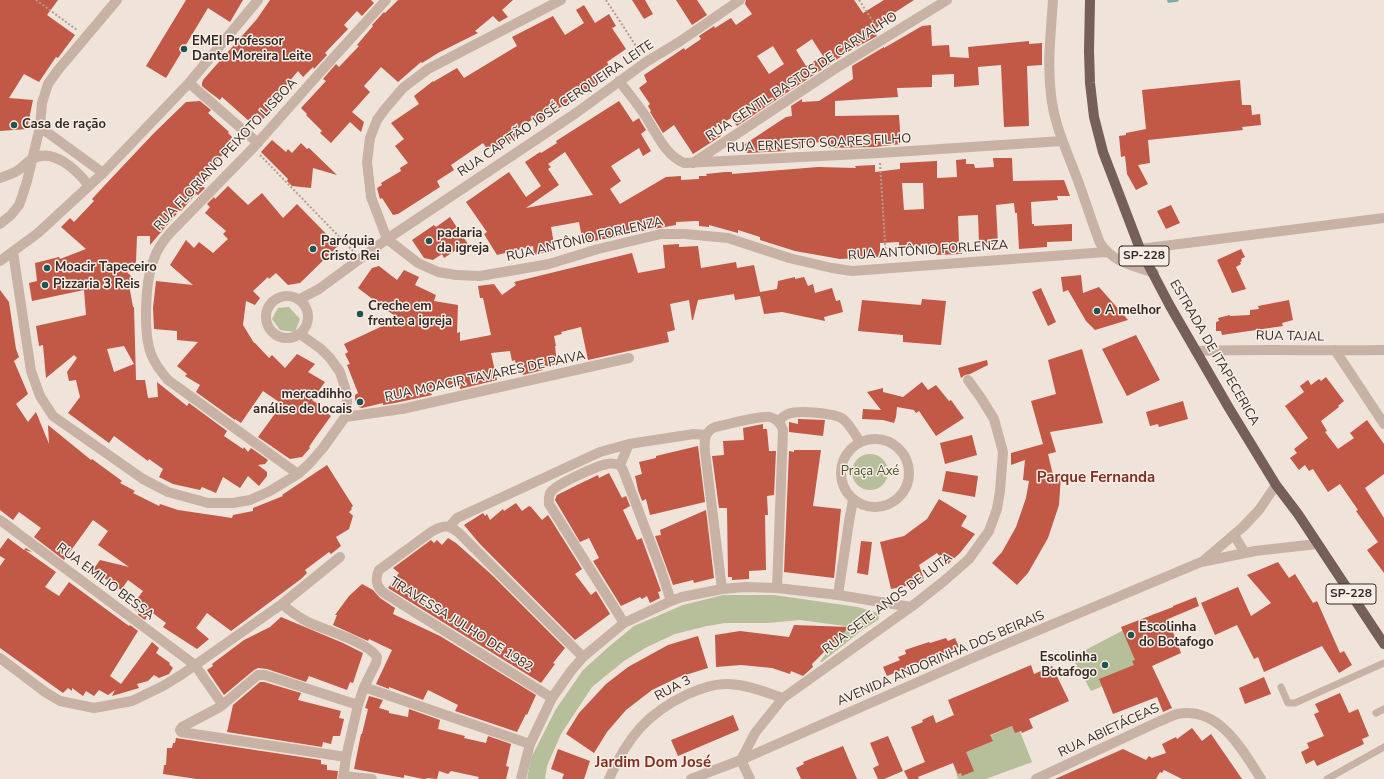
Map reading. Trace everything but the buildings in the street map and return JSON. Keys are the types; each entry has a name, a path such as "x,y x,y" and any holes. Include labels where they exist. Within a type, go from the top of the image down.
{"main road":[{"name":"ESTRADA DE ITAPECERICA","path":"1090,0 1090,83 1094,118 1102,152 1140,249 1154,273 1170,306 1276,485 1298,514 1317,544"},
{"name":"SP-228","path":"1317,544 1384,644"}],"street":[{"path":"0,224 11,215 19,205 28,181 40,127 42,103 48,84 117,0"},
{"path":"0,261 38,233 103,173 189,83 258,0"},
{"name":"RUA FLORIANO PEIXOTO LISBOA","path":"298,474 168,380 157,366 151,354 147,340 147,298 150,269 159,248 170,233 255,146 386,0"},
{"path":"387,239 371,198 367,162 370,138 377,120 384,109 403,88 428,69 561,0"},
{"name":"RUA CAPITÃO JOSÉ CERQUEIRA LEITE","path":"300,299 318,289 387,239 576,113 646,62 679,42 740,0"},
{"name":"RUA GENTIL BASTOS DE CARVALHO","path":"691,164 833,70 947,0"},
{"path":"1053,0 1049,51 1051,95 1057,127 1062,141 1100,243 1106,252 1119,260 1154,273"},
{"name":"RUA ERNESTO SOARES FILHO","path":"619,81 642,111 668,153 676,160 684,164 880,154 1062,141"},
{"path":"189,83 255,146"},
{"path":"40,127 103,173"},
{"path":"0,178 18,171 32,159 41,156 57,159 76,171 89,186"},
{"path":"1140,249 1384,218"},
{"name":"RUA ANTÔNIO FORLENZA","path":"387,239 418,264 438,272 456,275 480,276 549,264 605,247 661,234 708,235 728,238 789,258 852,271 1106,252"},
{"path":"13,252 30,371 40,396 53,416 143,479 168,492 208,502 233,503 250,500 270,491 298,474 323,448 345,417 347,402 346,391 340,372 330,358 321,349 300,334"},
{"path":"286,295 300,299 308,310 309,317 305,329 294,338 286,339 273,333 268,328 266,321 268,306 279,297 286,295"},
{"name":"RUA TAJAL","path":"1196,351 1250,349 1384,350"},
{"path":"1335,350 1384,424"},
{"name":"RUA MOACIR TAVARES DE PAIVA","path":"345,417 402,408 629,358"},
{"name":"RUA SETE ANOS DE LUTA","path":"741,760 755,733 783,698 911,607 969,559 989,531 997,509 1003,452 994,419 968,380"},
{"path":"779,422 787,414 792,413 810,413 836,416 842,419 860,442"},
{"path":"722,589 705,452 706,435 709,430 715,427 765,417 769,417 779,422 783,430 777,588"},
{"path":"583,657 460,533 449,527 457,518 600,452 629,444 694,434 706,435"},
{"path":"871,438 882,439 892,443 901,451 906,460 909,471 903,492 895,500 885,506 874,507 863,505 853,500 845,491 843,486 840,469 844,458 850,448 860,442 871,438"},
{"path":"620,465 629,444"},
{"path":"620,465 608,464 598,467 562,484 551,492 549,504 624,623"},
{"path":"620,465 627,477 671,601"},
{"name":"AVENIDA ANDORINHA DOS BEIRAIS","path":"1201,562 1234,535 1258,510 1276,485"},
{"path":"838,595 853,500"},
{"name":"RUA EMILIO BESSA","path":"0,520 195,665 222,704"},
{"name":"TRAVESSA JULHO DE 1982","path":"449,527 440,526 382,566 378,574 378,587 384,593 552,698"},
{"path":"1234,535 1245,553"},
{"name":"AVENIDA ANDORINHA DOS BEIRAIS","path":"691,779 741,760 977,656 1201,562 1245,553 1317,544"},
{"path":"0,658 45,692 60,701 94,708 132,701 162,686 195,665 282,604 340,557"},
{"path":"521,779 530,744 552,698 571,671 583,657 624,623 671,601 682,597 722,589 745,587 777,588 838,595 911,607"},
{"path":"282,604 308,622 360,644 375,654 377,658 376,663 364,687 358,705 343,777 372,779"},
{"path":"346,757 180,730 222,704 255,676 260,675 265,675 358,705"},
{"name":"RUA 3","path":"609,779 619,756 636,732 650,717 675,700 697,690 728,684 747,686 783,698"},
{"path":"364,687 530,744"},
{"name":"RUA ABIETÁCEAS","path":"1036,779 1160,721 1177,714 1193,714 1206,717 1217,722 1229,732 1261,779"},
{"path":"741,760 750,779"}],"lane":[{"path":"1281,687 1288,703 1295,703 1384,663"},
{"path":"1376,712 1384,709"},
{"path":"1326,779 1384,747"}],"path":[{"path":"36,0 86,37"},
{"path":"606,0 646,62"},
{"path":"859,0 884,39"},
{"path":"255,146 361,258"},
{"path":"880,154 887,268"}],"green space":[{"path":"289,307 300,319 295,332 280,330 272,319 278,308"},
{"name":"Praça Axé","path":"873,454 883,459 887,465 887,479 883,485 877,489 867,490 857,485 853,479 852,469 857,459 863,455"},
{"path":"723,595 774,595 858,607 878,613 879,619 861,631 822,662 820,662 845,626 800,620 768,623 725,623 675,634 647,647 624,661 592,687 561,734 547,766 545,779 527,779 531,758 556,709 583,670 634,626 683,605"},
{"name":"Escolinha do Botafogo","path":"1156,613 1136,672 1091,691 1072,657"},
{"path":"1017,724 1032,762 986,779 958,779 950,753"}],"waterway":[{"path":"1169,1 1177,0"}],"place":[{"name":"EMEI Professor Dante Moreira Leite","path":"184,49"},
{"name":"Casa de ração","path":"14,125"},
{"name":"padaria da igreja","path":"429,241"},
{"name":"Paróquia Cristo Rei","path":"313,249"},
{"name":"Moacir Tapeceiro","path":"47,268"},
{"name":"Pizzaria 3 Reis","path":"45,285"},
{"name":"A melhor","path":"1097,311"},
{"name":"Creche em frente a igreja","path":"360,314"},
{"name":"mercadihho análise de locais","path":"360,402"},
{"name":"Escolinha do Botafogo","path":"1131,635"},
{"name":"Escolinha Botafogo","path":"1105,665"}],"district":[{"name":"Parque Fernanda","path":"1096,478"},
{"name":"Jardim Dom José","path":"653,763"}]}
